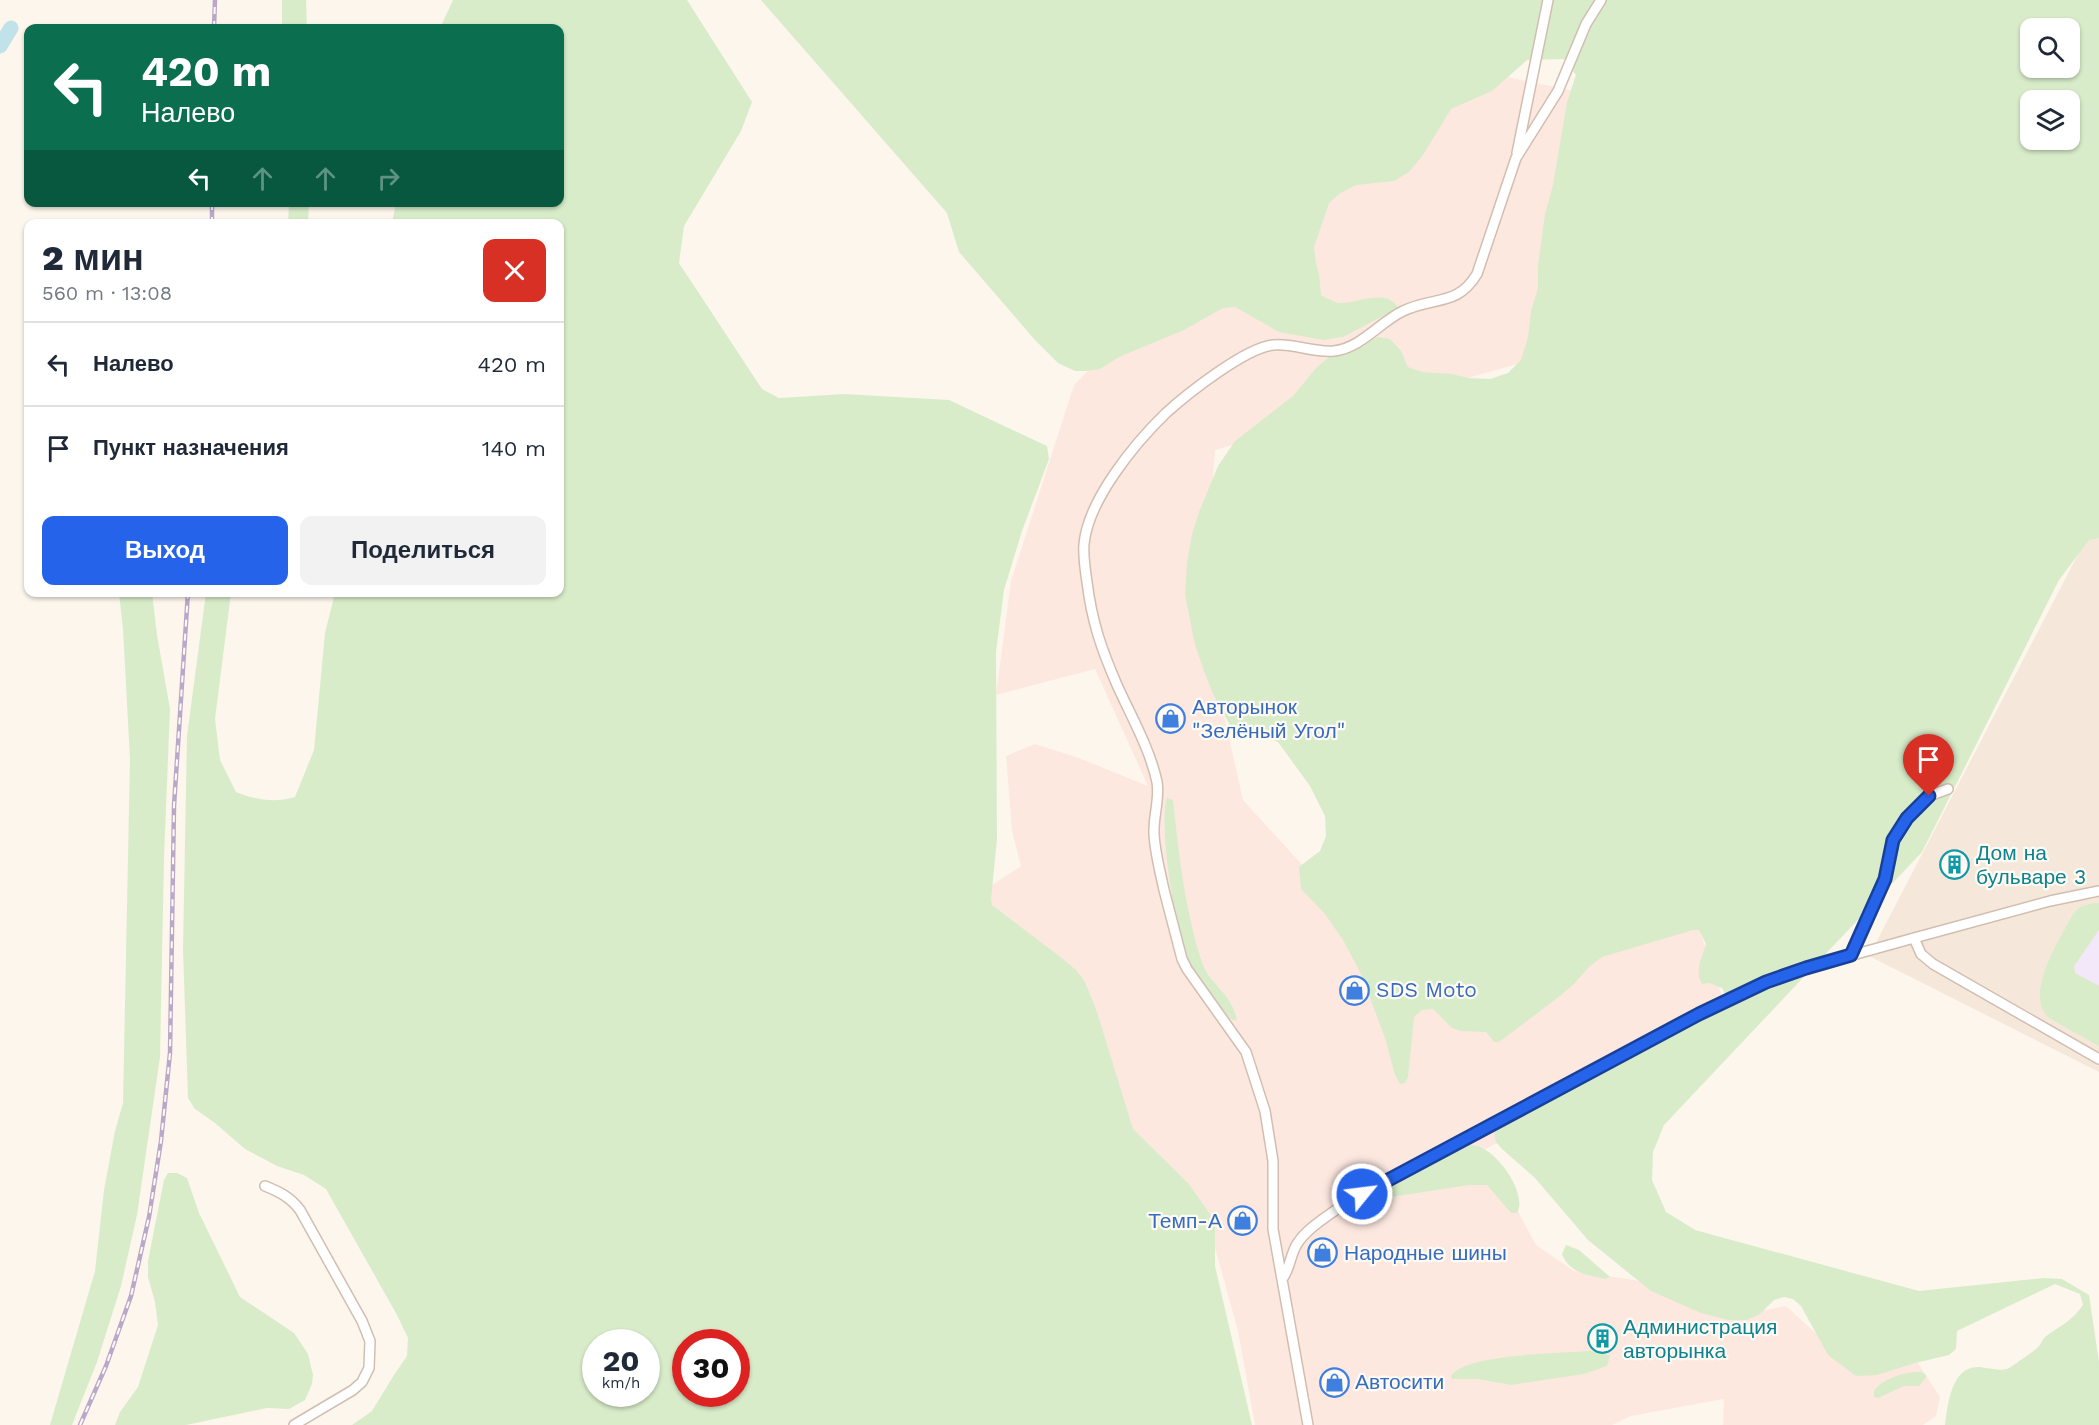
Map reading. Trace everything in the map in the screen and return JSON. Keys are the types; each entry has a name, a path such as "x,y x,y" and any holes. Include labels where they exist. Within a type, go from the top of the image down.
{"street":[{"path":"1308,1425 1273,1229 1272,1148 1264,1111 1246,1052 1182,959 1156,856 1154,834 1156,782 1146,750 1097,638 1090,609 1084,542 1092,515 1134,445 1199,384 1267,346 1336,351 1357,342 1402,312 1465,291 1477,274 1516,158 1548,0"},
{"path":"1516,158 1558,92 1586,24 1600,0"},
{"path":"1851,955 1885,879 1893,840 1907,818 1929,796 1948,789"},
{"path":"1282,1279 1286,1275 1297,1243 1341,1206 1699,1014 1766,982 1851,955 2050,901 2099,891"},
{"path":"1914,938 1921,954 1934,964 2099,1059"},
{"path":"265,1186 291,1199 300,1210 362,1321 370,1341 369,1368 362,1382 353,1390 294,1425"}],"shaded area":[{"name":"Авторынок \"Зелёный Угол\"","path":"1435,62 1613,99 1545,356 1215,450 1202,618 1243,800 1307,870 1692,907 1734,1032 1485,1149 1536,1245 1574,1271 1647,1282 1744,1314 1786,1306 1833,1349 1916,1360 1940,1397 1936,1416 1923,1425 1723,1425 1724,1399 1631,1416 1612,1425 1255,1425 1238,1331 1211,1233 1125,1128 977,895 1021,866 1012,831 1006,756 1035,744 1079,758 1148,786 1095,669 996,695 1011,581 1074,385 1129,329"},
{"path":"2099,514 2099,1072 1869,956"},
{"path":"2099,930 2099,986 2075,973 2074,966"}],"green space":[{"path":"282,0 306,0 307,24 282,24"},
{"path":"453,0 687,0 752,102 741,131 684,226 679,263 762,389 779,398 844,394 949,400 1047,446 1049,459 1022,531 1004,590 996,652 997,839 992,905 1063,959 1085,982 1097,1012 1133,1129 1188,1183 1215,1221 1215,1266 1252,1425 352,1425 372,1411 407,1356 408,1338 397,1315 326,1189 304,1175 277,1166 245,1149 195,1109 188,1098 183,949 187,736 205,597 230,597 215,719 220,760 236,792 258,799 272,800 295,797 314,750 325,633 334,597 564,597 564,219 393,219 395,207 564,207 564,24 442,24"},
{"path":"761,0 2099,0 2099,538 2089,540 2059,580 1922,852 1664,1125 1653,1152 1652,1180 1666,1212 1695,1230 1919,1291 2044,1278 2062,1279 2089,1295 2099,1362 2099,1425 1945,1425 1950,1397 1962,1373 1970,1368 2000,1370 2013,1366 2035,1350 2045,1337 2075,1315 2083,1305 2080,1294 2055,1284 1957,1331 1956,1349 1949,1355 1877,1375 1856,1376 1828,1355 1801,1306 1793,1299 1784,1297 1774,1300 1760,1314 1747,1320 1728,1320 1701,1313 1651,1291 1588,1240 1535,1178 1496,1142 1494,1133 1498,1129 1721,1009 1726,1000 1722,988 1709,983 1702,984 1700,979 1700,964 1706,944 1699,930 1602,957 1560,996 1499,1042 1494,1042 1486,1032 1461,1031 1452,1028 1433,1009 1422,1010 1414,1017 1408,1077 1405,1083 1400,1084 1361,974 1343,940 1325,914 1301,889 1299,867 1320,851 1326,836 1325,816 1310,786 1278,742 1256,734 1233,731 1205,674 1195,645 1185,595 1187,563 1199,512 1218,466 1235,441 1293,396 1316,368 1329,357 1378,337 1390,339 1401,351 1408,367 1422,372 1490,379 1508,373 1521,360 1538,288 1538,265 1545,214 1553,185 1567,102 1576,75 1564,59 1527,60 1492,91 1451,109 1423,155 1409,172 1394,181 1356,185 1339,194 1329,203 1314,247 1321,295 1339,303 1379,297 1387,298 1398,308 1343,337 1323,340 1279,332 1235,307 1223,308 1184,330 1119,357 1100,369 1075,371 1058,363 1035,340 959,252 947,213"},
{"path":"289,207 309,207 308,219 288,219"},
{"path":"119,597 152,597 170,709 160,1057 137,1215 121,1286 97,1362 72,1425 50,1425 95,1271 104,1190 115,1131 123,1103 130,759"},
{"path":"1167,798 1173,800 1187,904 1203,965 1231,1003 1237,1020 1229,1017 1201,982 1191,967 1183,948 1174,906 1167,854 1165,811"},
{"path":"2099,903 2099,930 2074,966 2075,973 2099,986 2099,1046 2049,1018 2042,1008 2040,995 2046,966 2073,914 2080,907"},
{"path":"1470,1145 1489,1152 1507,1171 1518,1194 1517,1213 1511,1213 1487,1185 1469,1185 1372,1200 1366,1198 1368,1195"},
{"path":"168,1173 177,1173 187,1178 199,1213 240,1297 294,1333 308,1354 313,1375 312,1384 305,1400 289,1409 267,1408 186,1425 115,1425 120,1412 138,1387 158,1325 148,1277 148,1261 164,1180"},
{"path":"1566,1245 1579,1250 1610,1277 1599,1278 1574,1269 1562,1254"},
{"path":"1589,1351 1610,1356 1607,1366 1584,1374 1511,1385 1478,1379 1452,1379 1451,1376 1459,1369 1493,1359"},
{"path":"1922,1372 1927,1376 1919,1386 1904,1386 1878,1398 1874,1397 1874,1391 1883,1382 1902,1374"}],"waterway":[{"path":"0,46 11,28"}],"railway":[{"path":"214,24 215,0"},
{"path":"212,207 212,219"},
{"path":"80,1425 106,1366 131,1296 149,1217 161,1141 170,1053 174,806 188,597"}],"place":[{"name":"Авторынок \"Зелёный Угол\"","path":"1171,719"},
{"name":"Дом на бульваре 3","path":"1955,865"},
{"name":"SDS Moto","path":"1355,990"},
{"name":"Темп-А","path":"1243,1221"},
{"name":"Народные шины","path":"1323,1253"},
{"name":"Администрация авторынка","path":"1602,1339"},
{"name":"Автосити","path":"1334,1382"}],"route":[{"path":"1362,1194 1699,1014 1766,982 1851,955 1885,879 1893,840 1907,818 1929,796"}]}
